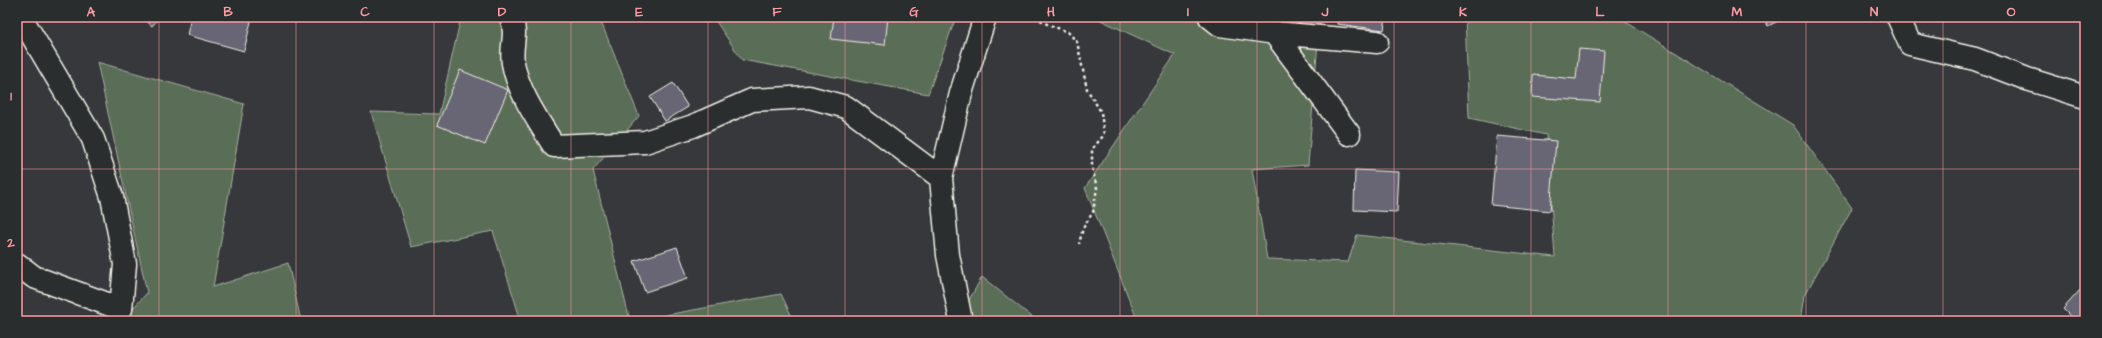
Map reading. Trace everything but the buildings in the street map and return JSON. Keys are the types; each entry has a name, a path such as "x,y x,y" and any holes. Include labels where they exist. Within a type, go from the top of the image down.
{"street":[{"path":"17,264 34,278 121,309 125,264 112,197 93,139 21,17"},
{"path":"511,17 515,28 513,62 529,106 554,146 645,142 693,126 752,100 808,97 846,107 941,178"},
{"path":"961,321 948,255 941,178 961,93 985,17"},
{"path":"1210,17 1220,25 1269,25 1377,42"},
{"path":"1898,17 1910,44 1975,59 2027,79 2085,97"},
{"path":"1269,25 1349,134"}],"path":[{"path":"1035,17 1047,24 1068,32 1077,42 1087,89 1101,112 1104,136 1092,149 1092,167 1097,188 1093,212 1083,228 1079,244"}],"green space":[{"path":"461,17 599,17 639,116 593,170 630,321 521,321 493,231 411,247 371,112 439,114"},
{"path":"713,17 956,17 928,94 742,60"},
{"path":"1094,17 1320,17 1308,165 1252,169 1267,259 1348,262 1357,235 1555,257 1546,135 1469,118 1465,17 1625,17 1626,22 1793,125 1852,208 1805,295 1801,321 1125,321 1137,319 1085,188 1175,55"},
{"path":"97,62 244,104 213,287 288,263 301,321 121,321 147,293"},
{"path":"982,277 1037,321 957,321"},
{"path":"781,294 794,321 633,321"}]}
